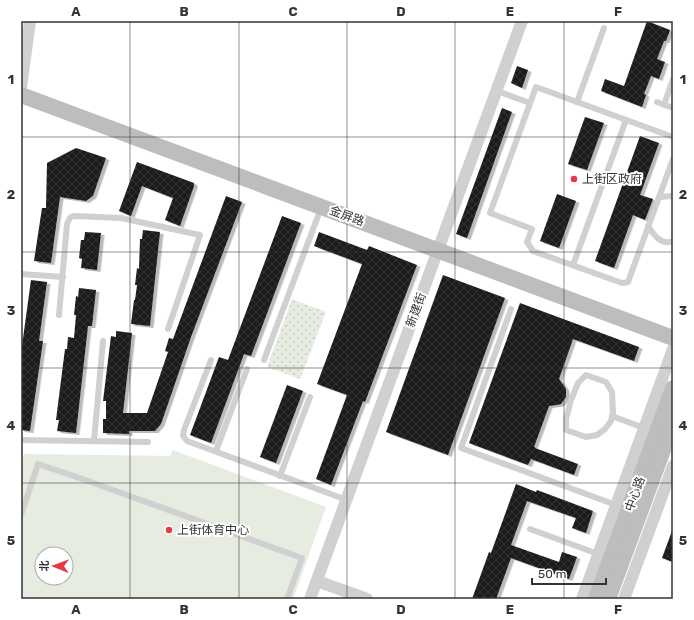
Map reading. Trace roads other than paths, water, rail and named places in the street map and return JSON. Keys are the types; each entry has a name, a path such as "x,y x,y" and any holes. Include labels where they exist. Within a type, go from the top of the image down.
{"street":[{"path":"21,88 30,21"},
{"name":"新建街","path":"310,599 522,21"},
{"name":"金屏路","path":"21,95 673,338"},
{"path":"582,599 673,349"},
{"name":"中心路","path":"596,599 673,388"},
{"name":"中心路","path":"608,599 673,423"},
{"path":"624,599 673,466"},
{"path":"317,581 366,599"}],"lane":[{"path":"577,102 604,28"},
{"path":"664,105 673,79"},
{"path":"673,137 536,87 490,213 532,228 527,242 533,251 622,283 628,282 673,158"},
{"path":"497,91 530,103"},
{"path":"657,102 673,108"},
{"path":"573,265 626,120"},
{"path":"659,197 673,196"},
{"path":"264,360 321,206"},
{"path":"59,316 69,219 72,216 121,218 200,235 168,329"},
{"path":"648,226 654,235 660,240 666,242 673,241"},
{"path":"21,274 63,277"},
{"path":"511,309 461,448 616,505"},
{"path":"94,441 102,341"},
{"path":"211,360 183,436 187,440 346,500"},
{"path":"216,451 247,368"},
{"path":"586,375 606,382 612,392 612,416 611,421 605,429 597,435 586,437 566,430 566,419 571,400 578,383 586,375"},
{"path":"280,476 310,397"},
{"path":"612,416 644,428"},
{"path":"21,440 148,442"},
{"path":"21,515 38,464 302,558 287,599"},
{"path":"530,529 598,554"}],"place":[{"name":"上街区政府","path":"574,179"},
{"name":"上街体育中心","path":"169,530"}]}
